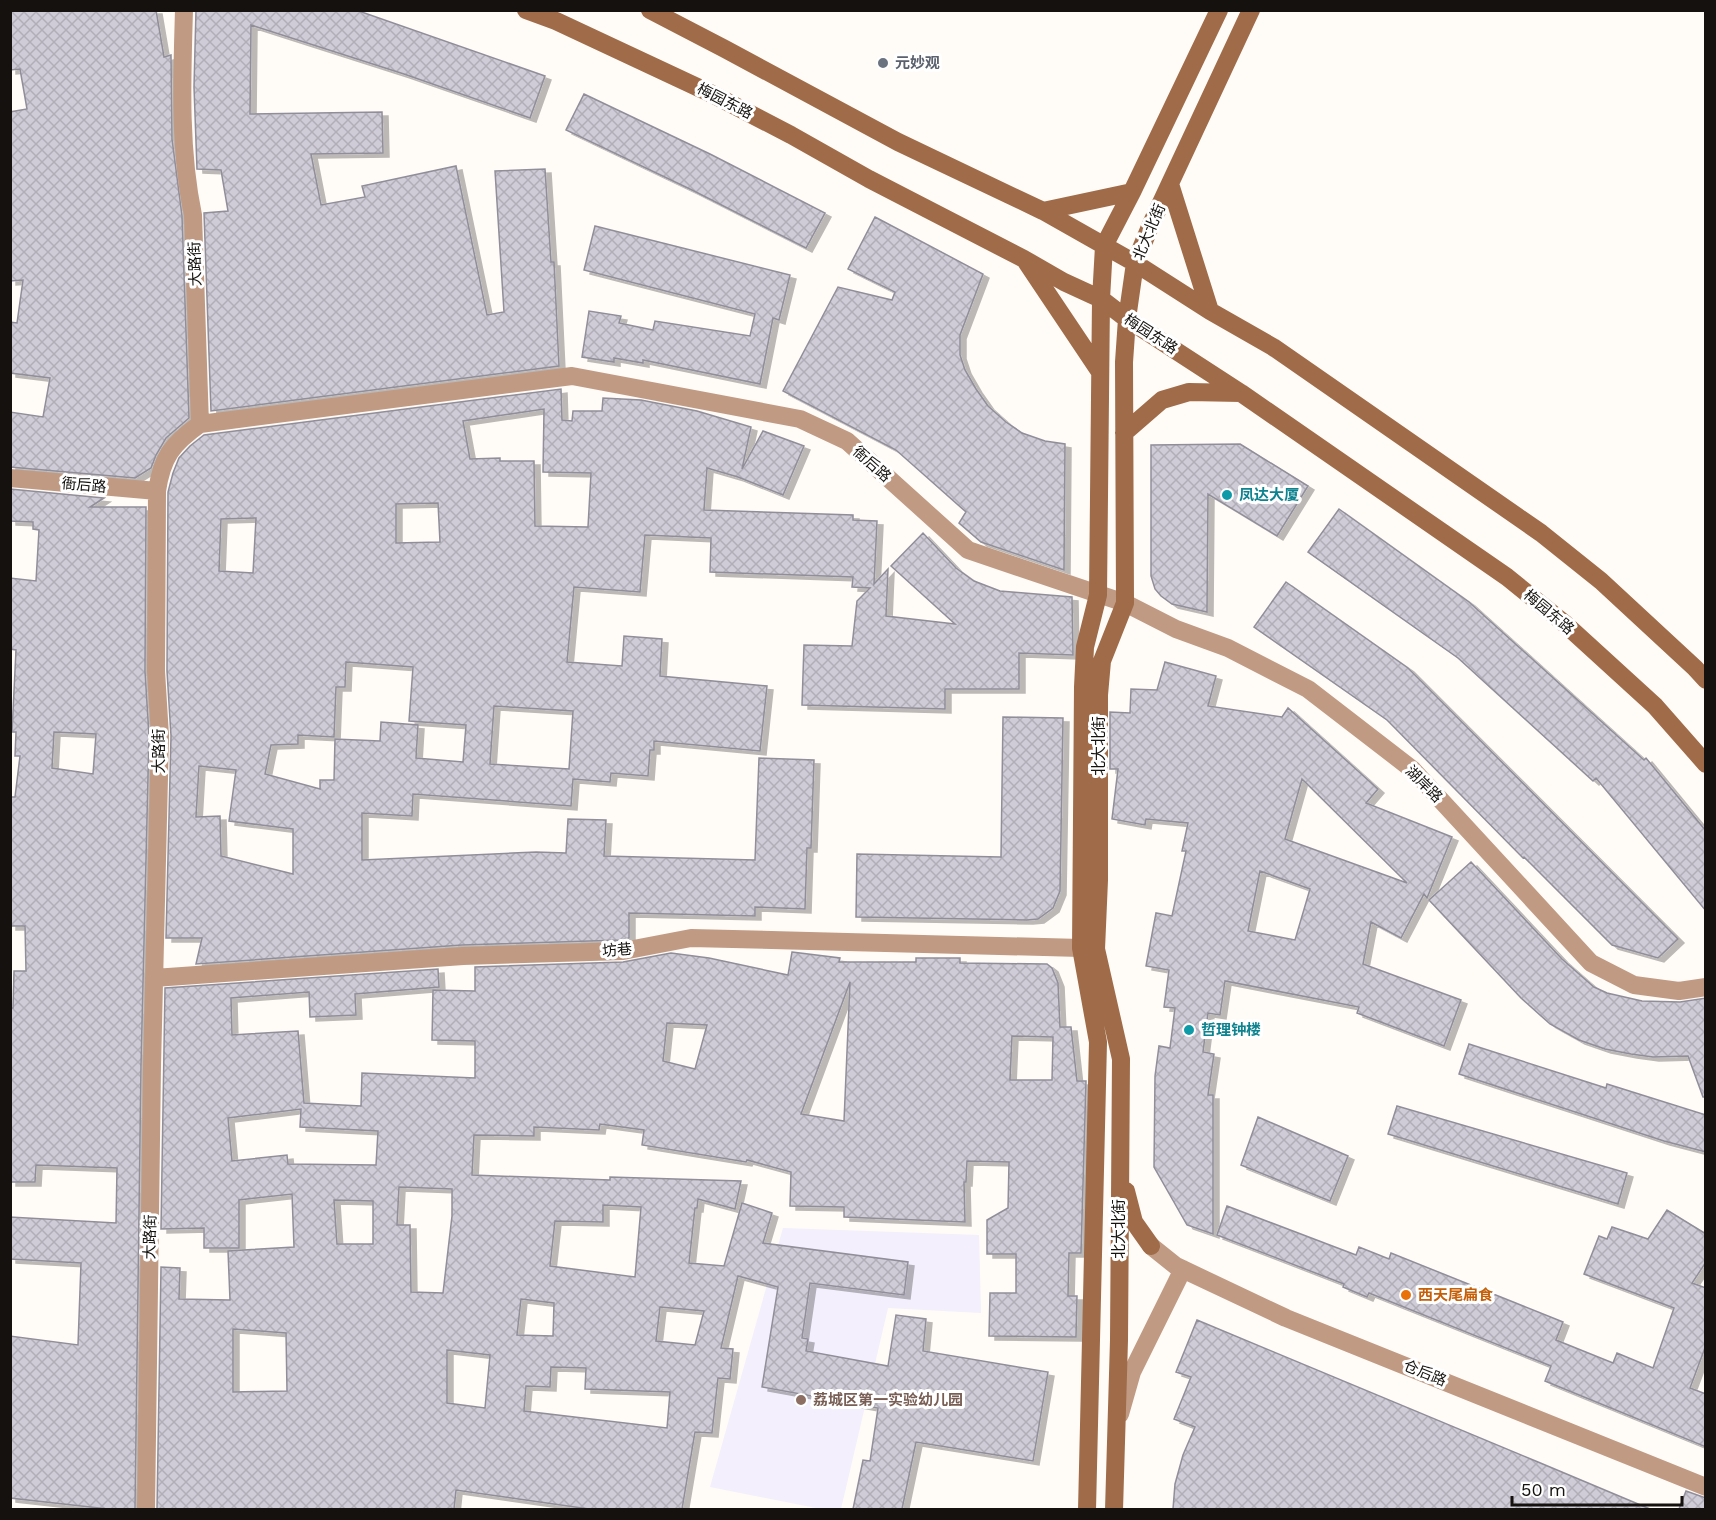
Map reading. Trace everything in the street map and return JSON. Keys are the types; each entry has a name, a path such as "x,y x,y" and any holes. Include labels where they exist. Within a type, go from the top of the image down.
{"main road":[{"name":"梅园东路","path":"526,10 566,25 712,94 868,179 1064,282 1101,299 1127,319 1241,393 1507,577 1548,610 1655,706 1706,764"},
{"path":"650,10 897,142 1042,211 1135,263 1210,311 1273,347 1541,533 1601,581 1706,680"},
{"name":"北大北街","path":"1088,1509 1098,1042 1081,948 1083,687 1085,647 1111,599 1100,372 1104,246 1219,10"},
{"name":"北大北街","path":"1114,1509 1119,1340 1121,1059 1096,949 1099,880 1099,695 1111,599 1124,433 1124,362 1127,319 1135,263 1251,10"},
{"path":"1170,184 1210,311"},
{"path":"1042,211 1132,192"},
{"path":"1024,259 1100,372"},
{"path":"1124,433 1162,400 1189,392 1241,393"},
{"path":"1119,1156 1134,1222 1151,1246"}],"street":[{"name":"大路街","path":"146,1509 160,736 156,671 157,491 160,469 172,446 200,424 193,215 188,189 182,94 184,10"},
{"name":"衙后路","path":"200,424 572,376 800,419 847,441 968,550 1111,599"},
{"name":"衙后路","path":"10,478 157,491"},
{"name":"湖岸路","path":"1111,599 1176,629 1228,648 1308,689 1413,771 1592,963 1634,985 1679,991 1706,987"},
{"name":"坊巷","path":"154,978 463,956 623,951 691,938 1081,948"},
{"name":"仓后路","path":"1151,1246 1176,1266 1286,1318 1706,1487"},
{"path":"1116,1428 1132,1372 1183,1269"}],"shaded area":[{"name":"荔城区第一实验幼儿园","path":"783,1228 979,1235 981,1313 888,1308 841,1509 821,1509 710,1487"}],"building":[{"path":"10,10 156,10 164,57 171,55 172,139 182,216 189,418 166,438 151,468 135,478 10,467 10,412 43,417 50,378 10,373 10,322 17,323 23,280 10,281 10,112 27,109 20,69 10,70"},
{"path":"196,10 356,10 545,76 530,118 404,74 251,25 250,114 382,112 383,153 311,154 321,205 365,197 362,186 456,166 487,315 504,312 495,171 545,169 551,262 554,262 559,366 211,411 204,213 228,211 221,170 197,169 194,87"},
{"path":"584,94 710,154 825,213 806,248 566,130"},
{"path":"875,217 983,274 960,335 960,355 965,370 976,389 988,406 1006,422 1022,433 1045,441 1065,444 1064,570 981,542 959,523 966,512 896,450 783,391 838,287 892,300 895,292 848,269"},
{"path":"595,226 790,275 779,320 773,318 760,384 643,360 643,363 614,358 614,362 582,357 589,311 621,316 619,323 653,330 655,321 750,336 755,314 584,270"},
{"path":"561,389 562,420 572,421 573,411 602,411 603,398 641,400 697,411 751,427 742,469 763,431 804,446 783,495 738,477 707,468 704,510 853,515 853,520 877,521 874,584 888,569 886,616 955,624 891,566 923,533 956,568 974,581 1000,591 1072,597 1073,655 1019,653 1019,689 945,689 945,709 802,705 804,645 852,646 857,601 870,588 852,587 853,577 710,572 711,538 645,535 640,592 574,587 567,662 622,666 624,636 662,639 660,676 767,686 760,751 654,741 654,750 650,750 648,776 611,773 610,782 573,779 571,806 413,794 412,816 362,813 362,860 536,852 566,853 568,819 606,820 604,856 755,860 759,758 814,760 811,848 807,848 805,909 755,907 755,916 629,913 629,938 622,940 462,945 196,964 202,938 166,938 171,736 167,671 168,492 179,458 204,435","holes":["544,409 543,472 591,473 588,527 535,526 534,461 500,461 500,458 470,459 463,421","438,503 440,542 396,543 396,504","256,518 253,573 219,571 221,519","346,662 413,667 409,721 466,725 463,762 416,758 418,725 381,722 380,741 335,739 334,780 320,780 320,789 265,774 271,745 298,744 298,735 334,737 336,687 345,687","494,706 573,711 569,769 490,764","199,766 236,770 229,821 293,829 293,874 221,856 220,816 196,817"]},
{"name":"凤达大厦","path":"1240,444 1308,486 1277,536 1208,494 1207,612 1172,604 1155,589 1151,576 1151,445"},
{"path":"10,489 104,498 90,507 146,507 145,671 149,736 141,1066 135,1509 108,1509 10,1498 10,1336 78,1345 81,1263 10,1259 10,1217 116,1223 117,1168 36,1165 35,1182 10,1182 10,1008 13,1008 14,971 26,971 25,926 10,926 10,797 15,797 20,756 15,756 16,732 12,732 16,650 10,649 10,578 36,581 39,530 33,529 33,522 10,521","holes":["54,732 96,734 93,774 52,768"]},
{"path":"1339,509 1469,602 1644,760 1646,758 1706,831 1706,911 1596,778 1593,781 1458,658 1308,552"},
{"path":"1286,582 1408,668 1678,939 1658,958 1612,945 1387,720 1254,627"},
{"path":"1165,662 1216,676 1208,706 1282,717 1288,708 1378,789 1366,803 1452,837 1427,898 1424,894 1401,938 1371,922 1363,964 1461,1000 1444,1046 1357,1013 1359,1007 1225,981 1220,1015 1208,1013 1203,1052 1214,1054 1208,1095 1213,1095 1213,1234 1187,1225 1154,1167 1155,1076 1159,1046 1170,1048 1175,1008 1164,1007 1169,970 1146,966 1156,913 1172,916 1186,851 1182,851 1188,823 1146,819 1145,825 1112,819 1118,769 1110,769 1110,712 1130,713 1131,689 1157,690","holes":["1302,779 1407,883 1285,839","1260,871 1310,889 1295,940 1248,931"]},
{"path":"1003,717 1063,718 1060,891 1053,908 1038,919 1027,920 856,917 857,854 1001,857"},
{"path":"1471,862 1562,959 1594,987 1607,993 1642,1001 1680,1002 1706,998 1706,1097 1703,1097 1688,1056 1653,1057 1631,1054 1605,1049 1579,1040 1550,1024 1521,998 1429,900"},
{"path":"792,952 840,958 839,962 916,962 916,958 960,958 960,963 1047,964 1052,968 1058,983 1060,1027 1071,1027 1077,1081 1086,1081 1081,1253 1069,1253 1068,1296 1077,1296 1076,1337 989,1336 990,1293 1016,1293 1016,1254 987,1254 987,1220 1008,1208 1009,1162 967,1161 966,1182 964,1182 965,1222 844,1217 844,1207 790,1206 791,1172 747,1160 746,1162 642,1145 644,1130 600,1124 599,1130 534,1127 534,1136 474,1135 472,1175 610,1180 610,1177 741,1181 735,1209 698,1199 689,1263 724,1266 742,1203 772,1213 763,1243 908,1262 904,1295 810,1283 802,1338 808,1339 806,1351 888,1366 896,1315 926,1319 923,1351 1048,1372 1033,1461 916,1442 902,1509 853,1509 863,1460 870,1461 878,1408 762,1387 778,1287 738,1276 721,1348 733,1349 730,1379 718,1378 712,1433 695,1432 682,1509 589,1509 456,1490 454,1509 157,1509 161,1267 180,1268 179,1299 230,1300 228,1251 294,1247 292,1194 239,1200 239,1248 204,1248 204,1228 161,1229 165,988 438,969 439,987 355,994 356,1015 310,1017 309,992 231,998 232,1035 298,1031 304,1103 361,1106 362,1073 475,1078 475,1041 432,1040 433,990 475,991 475,967 623,962 671,953 709,958 788,975","holes":["850,982 844,1121 801,1114","667,1023 707,1025 695,1069 663,1061","1012,1036 1053,1037 1052,1080 1010,1080","301,1109 300,1127 378,1131 376,1165 288,1164 287,1155 232,1161 228,1118","399,1187 452,1189 452,1216 443,1293 411,1292 410,1225 397,1225","334,1200 373,1201 373,1244 337,1244","603,1205 641,1207 635,1277 550,1266 555,1221 603,1222","521,1299 554,1303 553,1336 517,1335","660,1307 704,1311 695,1345 656,1341","233,1329 286,1333 287,1391 233,1392","447,1350 490,1355 485,1408 447,1403","551,1367 586,1368 585,1389 670,1392 667,1428 524,1411 526,1386 550,1387"]},
{"path":"1469,1044 1606,1088 1607,1084 1706,1115 1706,1152 1664,1141 1459,1074"},
{"path":"1397,1106 1627,1173 1618,1204 1388,1134"},
{"path":"1258,1117 1348,1156 1330,1201 1241,1165"},
{"path":"1227,1206 1356,1255 1359,1247 1389,1259 1391,1253 1563,1322 1556,1340 1613,1363 1617,1353 1653,1368 1674,1308 1584,1274 1599,1236 1607,1239 1612,1227 1648,1239 1667,1210 1706,1234 1706,1262 1692,1283 1706,1288 1706,1345 1690,1388 1706,1394 1706,1447 1545,1381 1551,1366 1369,1293 1367,1297 1343,1287 1344,1284 1217,1235"},
{"path":"1197,1320 1650,1509 1173,1509 1175,1484 1183,1455 1195,1427 1174,1419 1191,1377 1176,1372"},
{"path":"1686,1491 1706,1498 1706,1509 1679,1509"}],"place":[{"name":"元妙观","path":"883,63"},
{"name":"凤达大厦","path":"1227,495"},
{"name":"哲理钟楼","path":"1189,1030"},
{"name":"西天尾扁食","path":"1406,1295"},
{"name":"荔城区第一实验幼儿园","path":"801,1400"}]}
